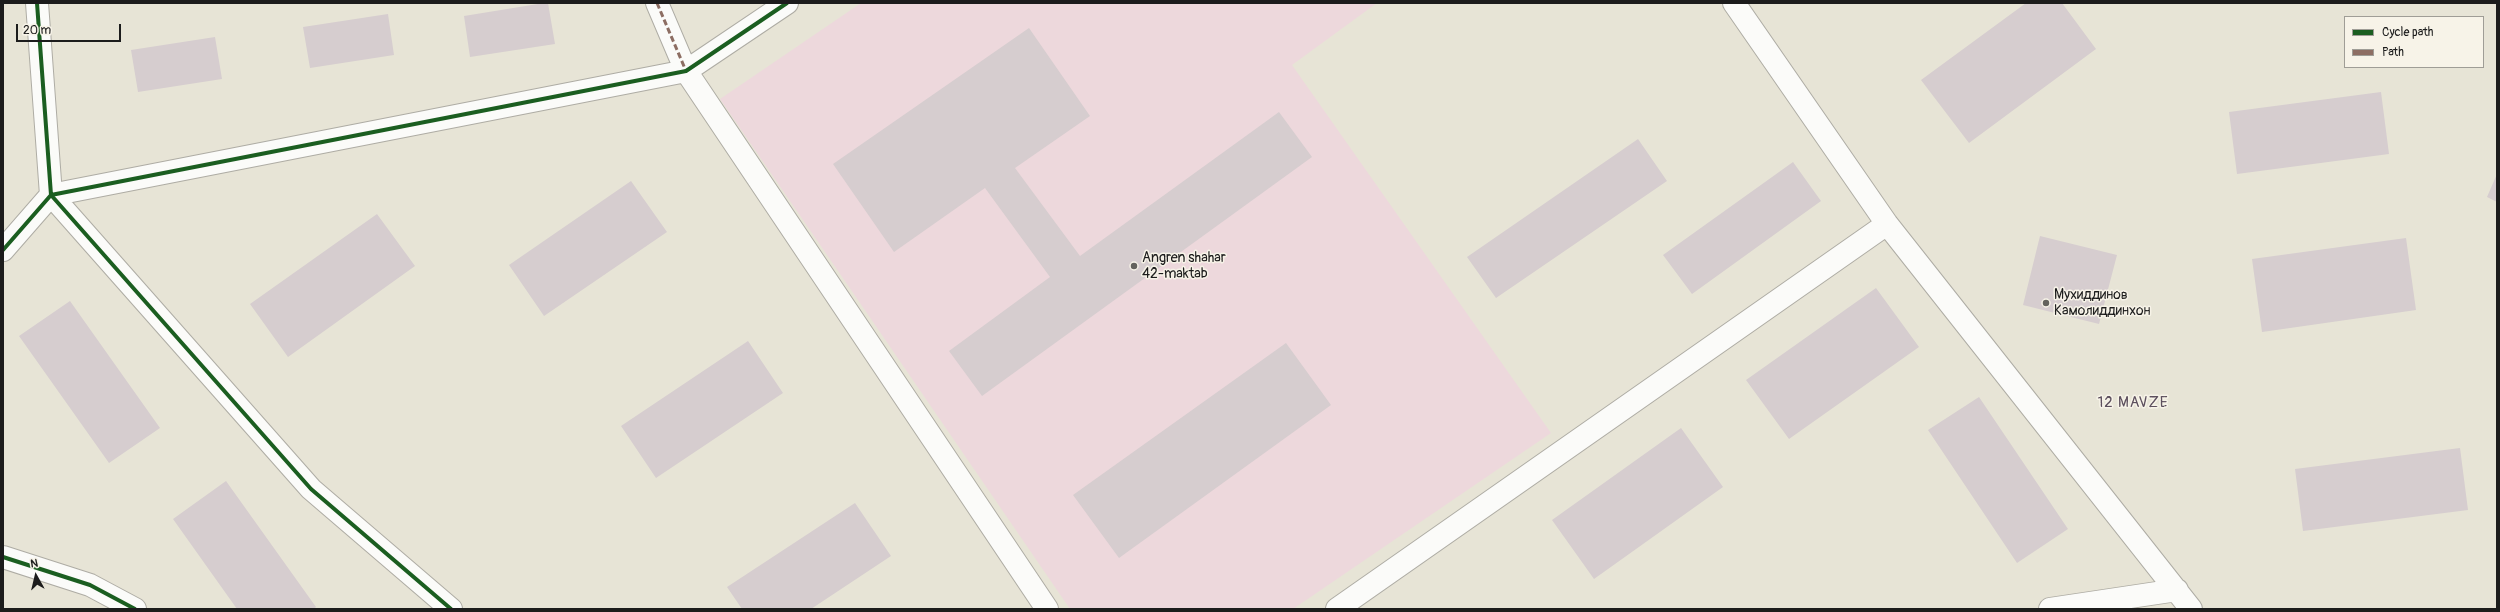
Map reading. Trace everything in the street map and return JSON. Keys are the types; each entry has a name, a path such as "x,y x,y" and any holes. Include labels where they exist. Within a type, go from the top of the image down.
{"street":[{"path":"37,3 51,195 311,489 451,609"},
{"path":"657,3 686,71 1047,609"},
{"path":"3,250 51,195 686,71 787,3"},
{"path":"1734,3 1887,224 2191,609"},
{"path":"1337,609 1887,224"},
{"path":"3,557 90,585 135,609"},
{"path":"2050,609 2177,590"}],"shaded area":[{"name":"Angren shahar 42-maktab","path":"861,3 1377,3 1292,65 1551,433 1293,609 1070,609 720,99"}],"building":[{"path":"548,3 555,44 470,57 464,16"},
{"path":"2026,3 2062,3 2096,49 1969,143 1921,80"},
{"path":"388,14 394,55 310,68 303,27"},
{"path":"1029,28 1090,116 1015,168 1080,256 1279,112 1312,157 982,396 949,351 1050,277 985,188 894,252 833,164"},
{"path":"215,37 222,79 138,92 131,50"},
{"path":"2381,92 2389,154 2237,174 2229,112"},
{"path":"1638,139 1667,181 1496,298 1467,257"},
{"path":"1793,162 1821,201 1692,294 1663,255"},
{"path":"2497,174 2497,202 2487,197"},
{"path":"631,181 667,232 544,316 509,265"},
{"path":"377,214 415,266 288,357 250,304"},
{"path":"2040,236 2117,255 2099,324 2023,305"},
{"path":"2406,238 2416,310 2262,332 2252,259"},
{"path":"1876,288 1919,347 1789,439 1746,380"},
{"path":"70,301 160,428 109,463 19,336"},
{"path":"748,341 783,393 656,478 621,426"},
{"path":"1286,343 1331,405 1119,558 1073,495"},
{"path":"1979,397 2068,529 2017,563 1928,430"},
{"path":"1681,428 1723,487 1594,579 1552,520"},
{"path":"2460,448 2468,510 2303,531 2295,469"},
{"path":"226,481 316,607 314,609 237,609 173,519"},
{"path":"855,503 891,556 811,609 742,609 727,587"}],"marked path":[{"path":"657,3 686,71"}],"cycle path":[{"path":"37,3 51,195 311,489 451,609"},
{"path":"3,250 51,195 686,71 787,3"},
{"path":"3,557 90,585 135,609"}],"place":[{"name":"Angren shahar 42-maktab","path":"1134,266"},
{"name":"Мухиддинов Камолиддинхон","path":"2046,303"}],"district":[{"name":"12 MAVZE","path":"2133,403"}]}
